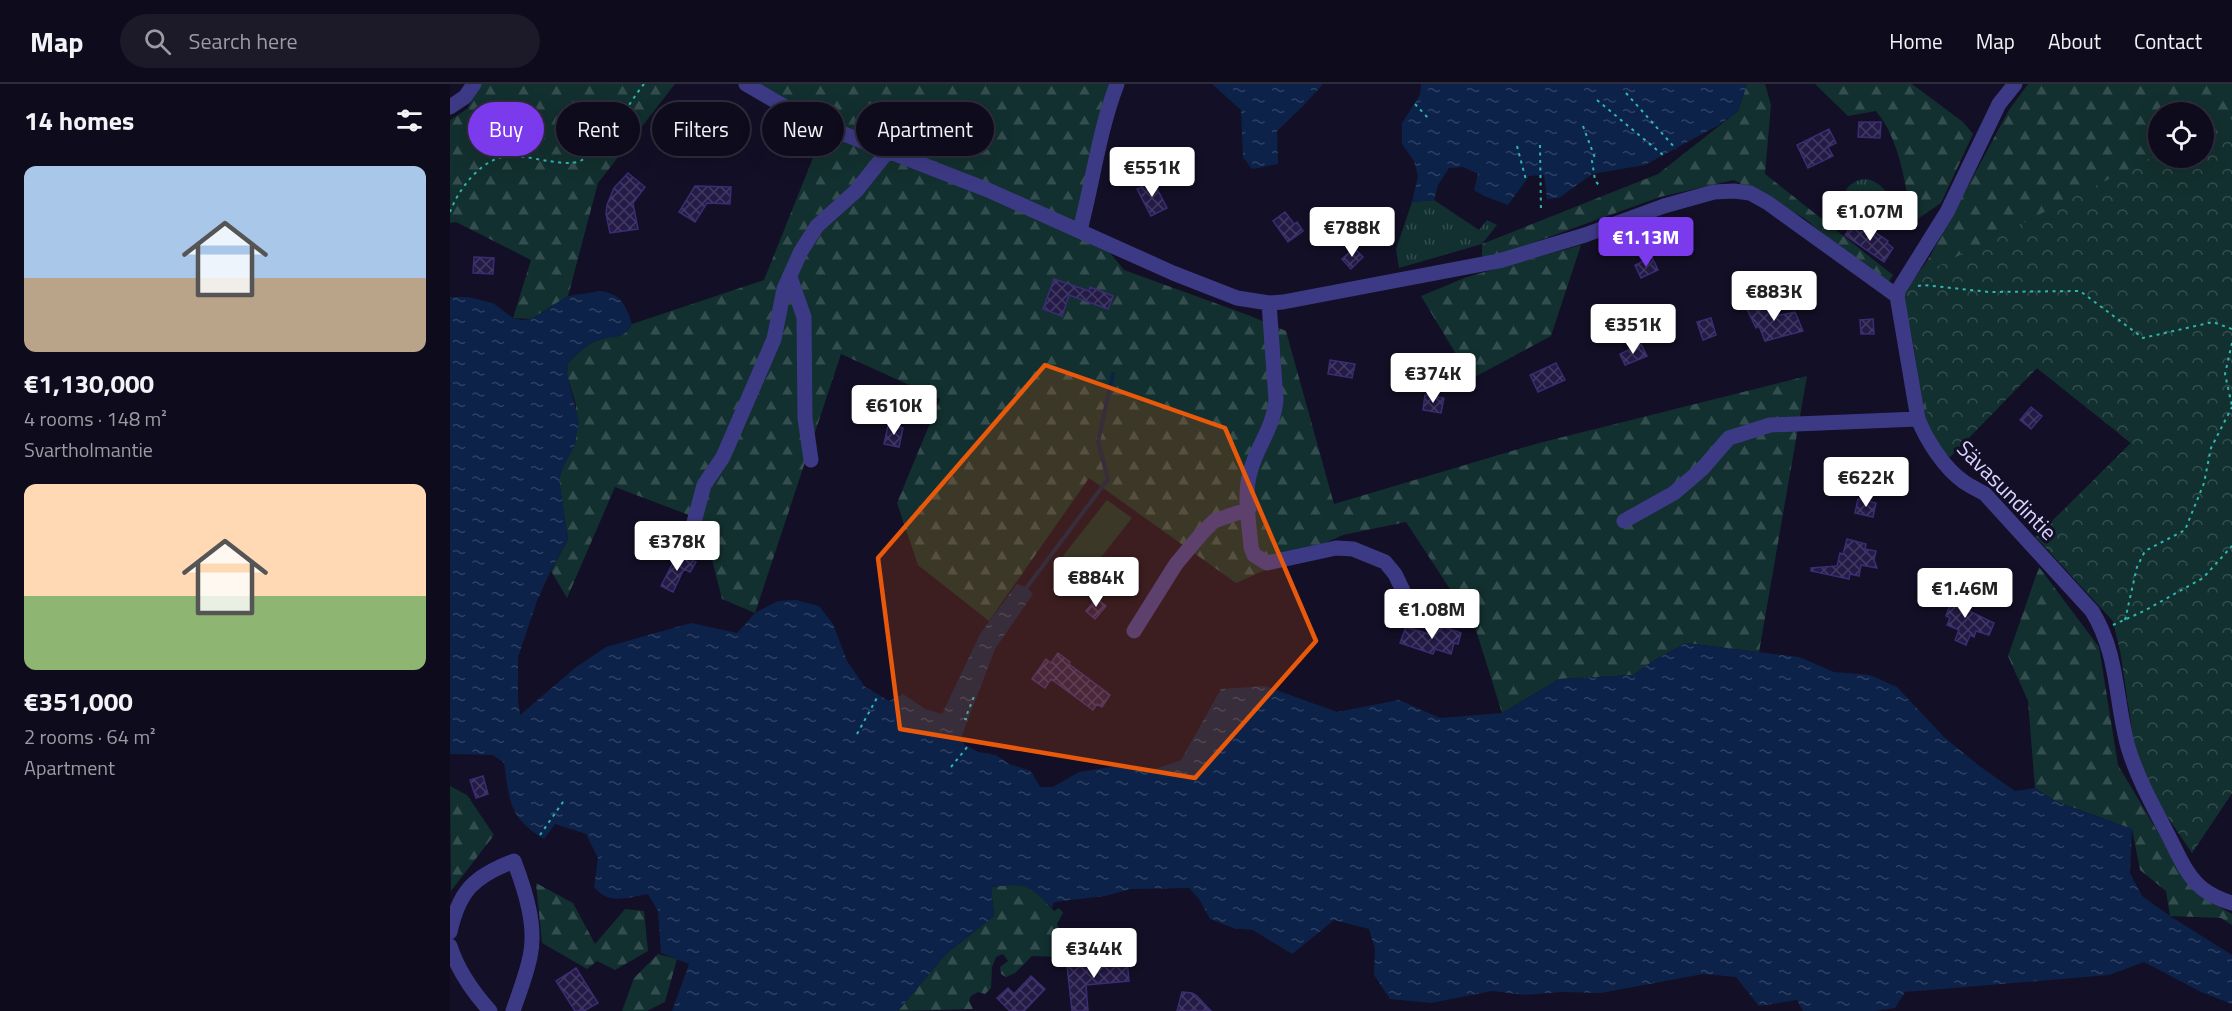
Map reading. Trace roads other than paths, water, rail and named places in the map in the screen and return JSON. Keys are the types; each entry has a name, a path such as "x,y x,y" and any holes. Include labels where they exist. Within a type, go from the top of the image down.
{"street":[{"path":"450,107 465,97 474,84"},
{"path":"746,84 804,118 856,138"},
{"path":"1080,230 1108,108 1117,84"},
{"path":"901,156 988,190 1173,273 1237,298 1269,303 1352,290 1499,261 1585,235 1664,206 1714,192 1734,191 1750,193 1768,203 1898,292 1947,212 1999,104 2015,84"},
{"path":"693,526 704,485 723,457 774,339 784,289 801,251 817,226 856,191 884,156"},
{"path":"790,277 804,317 806,418 811,460"},
{"name":"Sävasundintie","path":"1898,292 1918,419 1922,430 1954,474 1985,494 2092,611 2103,629 2114,664 2128,746 2151,804 2192,877 2202,888 2219,899 2232,903"},
{"path":"1269,303 1276,400 1275,415 1251,467 1247,483 1251,547 1254,555 1260,561 1267,563 1336,548 1353,549 1385,562 1395,574 1405,595"},
{"path":"1624,521 1674,493 1702,469 1729,438 1770,425 1918,419"},
{"path":"1134,631 1152,606 1171,571 1202,533 1214,521 1249,509"},
{"path":"450,932 454,913 464,892 484,875 514,861 529,913 532,937 531,956 513,1011"},
{"path":"450,946 454,960 471,988 490,1011"}],"water":[{"path":"1212,84 1323,84 1277,131 1278,164 1252,169 1243,157 1241,110"},
{"path":"1421,84 1747,84 1738,111 1719,125 1645,165 1592,174 1559,198 1547,199 1544,175 1529,176 1508,205 1474,190 1478,174 1463,167 1449,168 1438,185 1434,200 1412,202 1418,176 1414,161 1402,144 1402,123 1420,95"},
{"path":"602,291 619,298 632,324 622,335 604,338 590,344 568,363 567,375 579,422 575,444 559,480 568,539 537,601 518,657 520,715 575,668 606,647 691,623 737,633 755,613 778,601 796,600 819,606 833,624 847,661 865,687 889,701 903,694 925,709 942,714 980,634 1017,584 1027,587 1033,594 995,649 961,738 965,745 978,752 996,755 1009,764 1031,771 1040,787 1053,787 1079,772 1125,765 1150,771 1181,760 1221,689 1265,686 1337,712 1399,700 1440,718 1502,713 1559,679 1633,675 1656,659 1686,643 1799,657 1834,672 1870,675 1897,687 1944,737 2015,791 2035,788 2055,801 2132,829 2130,873 2142,896 2232,955 2232,1004 2201,992 2144,962 2109,975 1905,992 1895,1008 1876,1011 1803,1011 1797,1000 1759,1006 1736,977 1703,974 1601,993 1562,992 1525,995 1492,991 1431,1003 1390,999 1374,975 1375,949 1369,929 1334,920 1292,954 1253,930 1233,928 1210,919 1199,899 1189,888 1131,889 1105,896 1054,902 1052,908 1031,890 1012,885 991,887 994,916 946,954 898,1011 672,1011 689,964 661,953 658,911 648,894 619,899 606,897 600,893 594,887 598,858 586,834 555,824 544,839 517,816 510,798 504,763 493,755 450,754 450,297 468,297 493,303 513,318 522,320 531,319 568,296"}],"waterway":[{"path":"1027,587 1108,479 1098,442 1113,374"}]}
